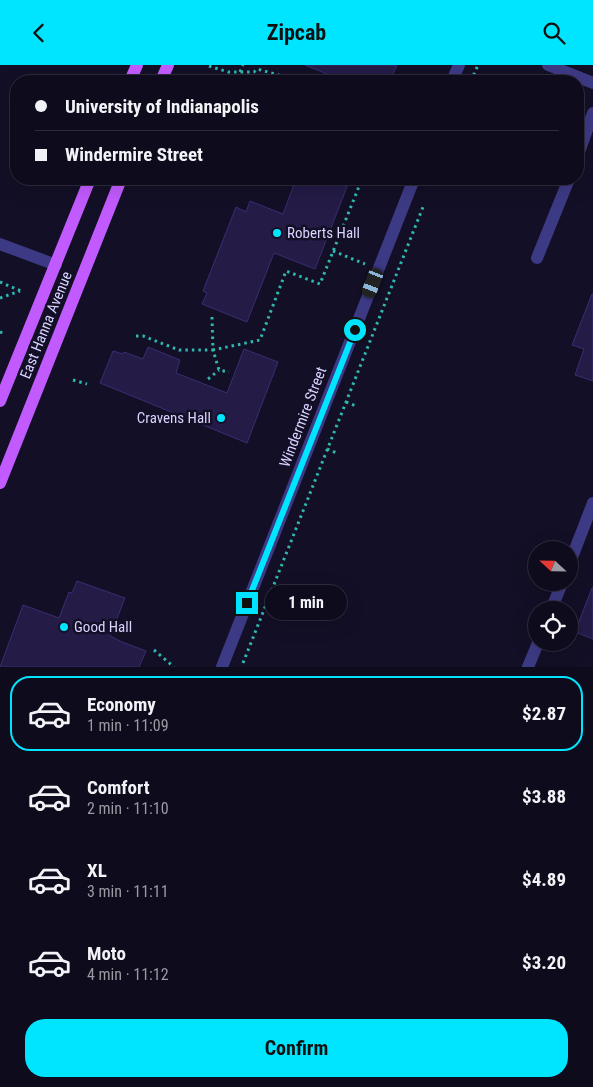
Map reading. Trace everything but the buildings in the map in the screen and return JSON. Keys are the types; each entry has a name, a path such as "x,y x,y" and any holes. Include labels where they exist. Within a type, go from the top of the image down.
{"main road":[{"name":"East Hanna Avenue","path":"0,401 88,185"},
{"name":"East Hanna Avenue","path":"0,483 119,185"}],"street":[{"path":"548,65 573,75"},
{"path":"584,138 593,113"},
{"name":"Windermire Street","path":"224,662 412,185"},
{"path":"537,258 567,185"},
{"path":"0,244 56,265"},
{"path":"578,542 593,503"},
{"path":"528,667 535,651"}],"path":[{"path":"240,72 243,65"},
{"path":"209,66 228,72 254,72 257,69 278,75"},
{"path":"136,336 143,336 179,350 213,350 260,340 286,271 320,284 360,185"},
{"path":"243,663 423,207"},
{"path":"333,251 379,269"},
{"path":"0,282 21,291 0,298"},
{"path":"212,317 213,350 219,370"},
{"path":"0,332 5,334"},
{"path":"219,370 229,372"},
{"path":"208,379 219,370"},
{"path":"73,380 87,384"},
{"path":"154,650 174,667"}],"place":[{"name":"Roberts Hall","path":"277,233"},
{"name":"Cravens Hall","path":"221,418"},
{"name":"Good Hall","path":"64,627"}],"route":[{"path":"247,603 355,330"}]}
